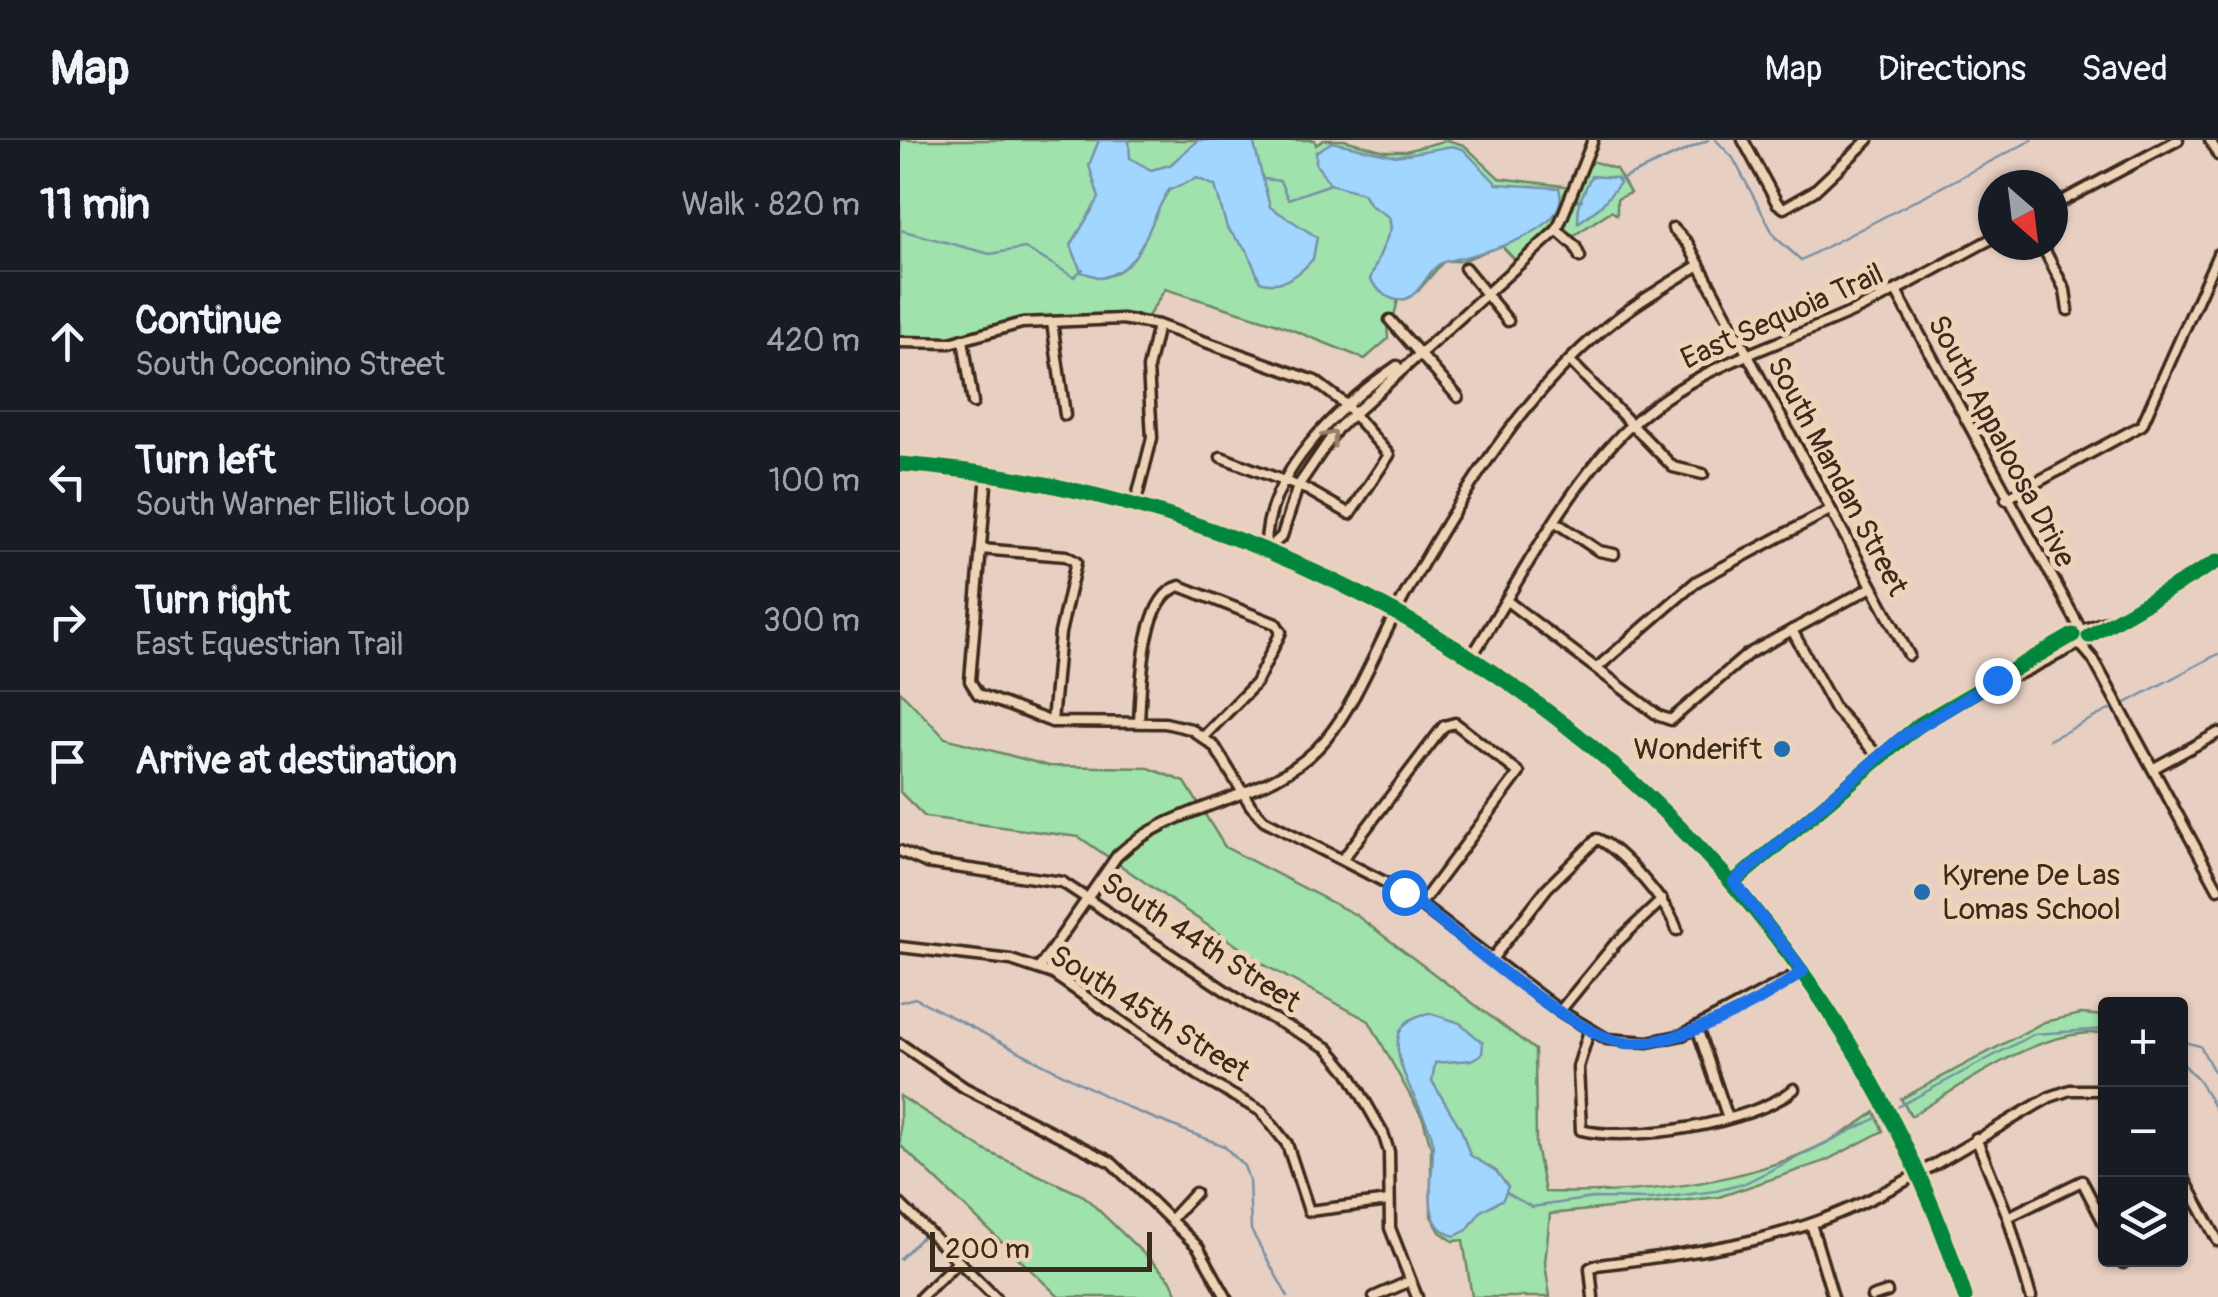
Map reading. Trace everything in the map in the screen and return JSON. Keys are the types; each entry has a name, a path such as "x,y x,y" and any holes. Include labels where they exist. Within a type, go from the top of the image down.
{"main road":[{"path":"900,464 987,473 1135,505 1266,550 1397,610 1472,656 1614,763 1734,882 1803,971 1883,1099 1919,1170 1965,1297"}],"street":[{"path":"1266,550 1266,530 1315,436 1345,404 1487,294 1558,227 1593,140"},
{"path":"1744,140 1777,203 1784,208 1814,191 1868,140"},
{"path":"2068,198 2178,140"},
{"path":"2210,140 2218,155"},
{"path":"1558,227 1580,257"},
{"name":"South Mandan Street","path":"1673,228 1700,265 1828,511 1909,654"},
{"name":"East Sequoia Trail","path":"1472,656 1556,524 1602,458 1632,424 1676,389 1746,352 1896,291 1978,246"},
{"path":"2006,499 2142,425 2218,254"},
{"path":"2050,260 2066,290 2068,310"},
{"path":"1039,968 1117,856 1129,846 1184,816 1294,770 1326,739 1397,610 1505,438 1570,361 1604,328 1700,265"},
{"path":"1465,268 1508,321"},
{"name":"South Appaloosa Drive","path":"1896,291 2218,888"},
{"path":"900,342 936,344 1000,326 1052,322 1122,320 1158,325 1314,381 1345,404 1390,454 1350,514 1293,483 1221,457"},
{"path":"1390,320 1458,397"},
{"path":"1052,322 1065,415"},
{"path":"1135,505 1152,438 1148,368 1158,325"},
{"path":"962,339 973,402"},
{"path":"1266,550 1282,536 1293,483 1324,443 1417,352"},
{"path":"1570,361 1672,467 1703,474"},
{"path":"987,473 972,689 1052,722 1180,725 1204,736 1264,820 1343,859 1420,905 1589,1032 1627,1043 1668,1039 1698,1028 1803,971"},
{"path":"1598,667 1698,581 1828,511"},
{"path":"1556,524 1599,551 1614,554"},
{"path":"981,548 1066,556 1076,562 1060,632 1052,722"},
{"path":"1734,882 1920,724 2006,676 2021,673 2218,561"},
{"path":"1139,722 1148,630 1169,592 1180,586 1276,624 1281,632 1256,682 1204,736"},
{"path":"1507,601 1659,716 1670,720 1736,662 1872,587"},
{"path":"1792,630 1835,709 1878,756"},
{"path":"1343,859 1449,721 1519,772 1420,905"},
{"path":"2154,768 2218,733"},
{"path":"1492,959 1547,888 1597,839 1605,842 1662,900 1677,930"},
{"name":"South 44th Street","path":"900,851 926,864 1062,882 1090,896 1247,1005 1328,1048 1384,1133 1389,1152 1390,1228 1417,1297"},
{"path":"1560,1011 1614,944 1662,900"},
{"name":"South 45th Street","path":"900,946 1011,960 1039,968 1261,1112 1287,1144 1309,1211 1389,1201"},
{"path":"1698,1028 1728,1118"},
{"path":"1589,1032 1578,1067 1581,1130 1652,1131 1728,1118 1782,1100 1794,1089"},
{"path":"900,1044 965,1088 1111,1162 1208,1258 1226,1297"},
{"path":"1593,1297 1590,1268 1730,1246 1811,1224 2070,1090 2098,1090"},
{"path":"1976,1138 2008,1217 2031,1297"},
{"path":"2183,1177 2218,1241"},
{"path":"2008,1217 2082,1181 2098,1212"},
{"path":"1171,1219 1195,1193"},
{"path":"900,1204 995,1297"},
{"path":"1811,1224 1833,1297"},
{"path":"921,1297 958,1261"},
{"path":"1374,1297 1410,1281"},
{"path":"1872,1297 1887,1292"}],"green space":[{"path":"900,140 1315,140 1316,145 1324,140 1344,140 1385,151 1406,151 1447,140 1464,145 1499,178 1580,188 1589,160 1616,169 1630,193 1617,199 1617,215 1611,211 1573,236 1552,225 1517,262 1501,245 1462,261 1444,261 1418,291 1398,300 1394,316 1387,322 1388,339 1365,359 1275,323 1165,289 1144,323 1022,323 963,339 900,342"},
{"path":"900,691 945,738 1049,766 1149,768 1185,782 1225,847 1356,915 1535,1050 1536,1146 1545,1192 1631,1191 1760,1169 1839,1136 1875,1112 1883,1131 1825,1161 1719,1197 1550,1214 1545,1263 1550,1297 1472,1297 1463,1240 1453,1241 1440,1232 1431,1216 1431,1147 1423,1119 1369,1021 1268,967 1079,837 925,817 900,792"},
{"path":"2081,1014 2098,1015 2098,1033 2054,1040 2004,1060 1911,1116 1901,1099 2044,1022"},
{"path":"900,1096 986,1151 1084,1196 1170,1279 1179,1297 1059,1297 900,1145"}],"water":[{"path":"1099,140 1129,140 1130,158 1151,170 1170,165 1198,140 1253,140 1270,207 1317,237 1313,259 1283,282 1260,281 1247,251 1227,228 1215,186 1197,178 1169,190 1143,243 1127,265 1101,278 1081,272 1071,245 1099,198 1089,165"},
{"path":"1332,142 1396,156 1452,146 1463,149 1497,184 1559,188 1560,204 1552,218 1538,229 1499,247 1440,264 1408,298 1391,299 1370,279 1391,228 1389,217 1370,205 1363,193 1330,184 1316,164 1316,152"},
{"path":"1591,176 1617,178 1620,183 1600,207 1578,223 1579,203"},
{"path":"1430,1013 1460,1023 1483,1043 1482,1054 1471,1060 1435,1063 1432,1081 1461,1129 1470,1155 1496,1171 1508,1187 1503,1199 1481,1211 1467,1230 1455,1236 1442,1230 1431,1208 1432,1138 1409,1086 1398,1048 1400,1032 1410,1020"}],"waterway":[{"path":"1620,180 1708,140"},
{"path":"1716,140 1733,158 1775,237 1801,260 2032,140"},
{"path":"1264,179 1280,181 1288,199 1331,184"},
{"path":"1560,201 1582,200"},
{"path":"900,230 990,254 1025,248 1074,277 1083,269"},
{"path":"2122,705 2218,654"},
{"path":"2049,740 2115,707"},
{"path":"900,1002 915,998 1133,1110 1224,1146 1244,1166 1249,1180 1251,1230 1288,1297"},
{"path":"1892,1110 2034,1034 2098,1030"},
{"path":"2188,1043 2200,1046 2218,1079"},
{"path":"2188,1069 2218,1114"},
{"path":"1507,1193 1532,1207 1593,1198 1651,1199 1716,1191 1743,1184 1885,1114"},
{"path":"900,1259 923,1236"}],"cycle path":[{"path":"900,464 1078,491 1250,544 1411,621 1559,720 1691,839 1805,976 1897,1129 1965,1297"},
{"path":"2089,636 2218,561"},
{"path":"1734,882 1920,724 2073,635"}],"place":[{"name":"Wonderift","path":"1782,749"},
{"name":"Kyrene De Las Lomas School","path":"1922,892"}],"route":[{"path":"1404,892 1589,1032 1627,1043 1682,1035 1803,971 1734,882 1898,740 1938,712 1997,680"}]}
